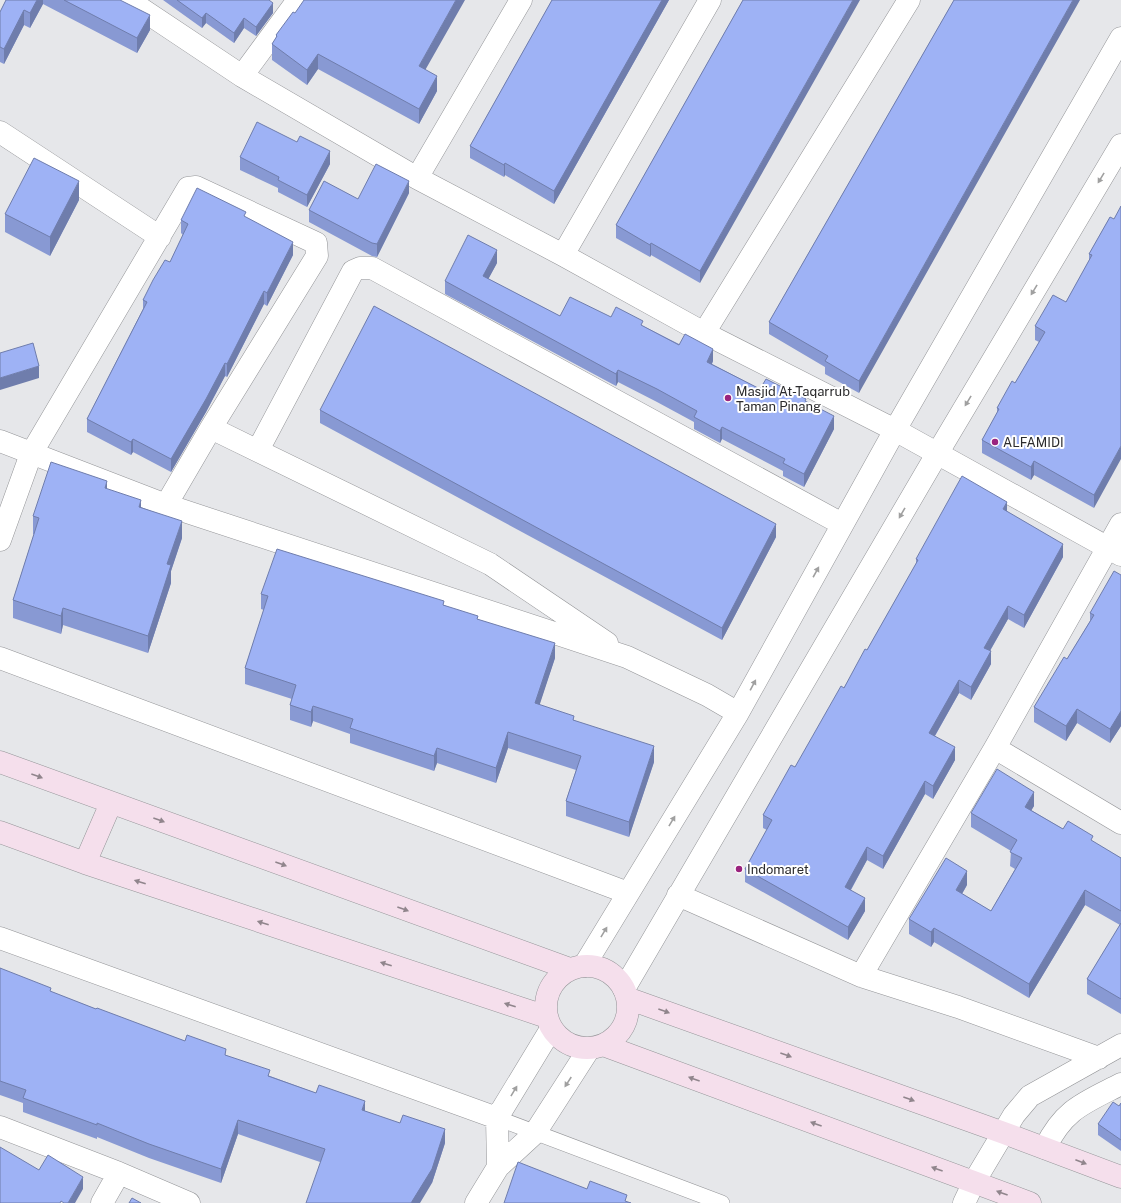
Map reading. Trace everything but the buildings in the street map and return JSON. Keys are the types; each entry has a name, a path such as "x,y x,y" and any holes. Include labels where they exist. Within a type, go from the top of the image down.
{"main road":[{"path":"0,762 111,803 577,967 600,968 615,976 626,994 626,1021 621,1031 596,1047"},
{"path":"85,863 111,803"},
{"path":"0,832 85,863 549,1023"},
{"path":"577,967 558,977 550,989 546,1002 549,1023 561,1040 574,1047 596,1047 1030,1203"},
{"path":"626,994 1045,1148 1121,1178"}],"street":[{"path":"128,0 242,76 417,178 564,255 704,333 895,430 1114,551"},
{"path":"242,76 298,0"},
{"path":"417,178 521,0"},
{"path":"564,255 710,0"},
{"path":"704,333 909,0"},
{"path":"577,967 628,894 738,713 895,430 1121,38"},
{"path":"0,132 160,237"},
{"path":"626,994 678,895 937,454 1121,145"},
{"path":"0,540 31,454 188,188 196,187 316,243 318,248 317,256 211,428 166,506"},
{"path":"258,450 353,271 360,268 372,268 842,524"},
{"path":"211,428 490,564 628,657"},
{"path":"0,441 166,506 628,657 707,695 738,713"},
{"path":"861,976 995,748 1114,551 1121,524"},
{"path":"0,658 628,894"},
{"path":"995,748 1121,823"},
{"path":"678,895 861,976 958,1007 1099,1058"},
{"path":"0,938 497,1118"},
{"path":"498,1167 497,1118 549,1023"},
{"path":"964,1203 974,1182 1014,1115 1030,1096 1121,1045"},
{"path":"476,1203 498,1167 535,1133 596,1047"},
{"path":"1045,1148 1053,1131 1066,1115 1090,1100 1121,1084"},
{"path":"0,1127 119,1173 189,1203"},
{"path":"102,1203 119,1173"}],"lane":[{"path":"497,1118 722,1203"}],"place":[{"name":"Masjid At-Taqarrub Taman Pinang","path":"728,398"},
{"name":"ALFAMIDI","path":"995,442"},
{"name":"Indomaret","path":"739,869"}]}
